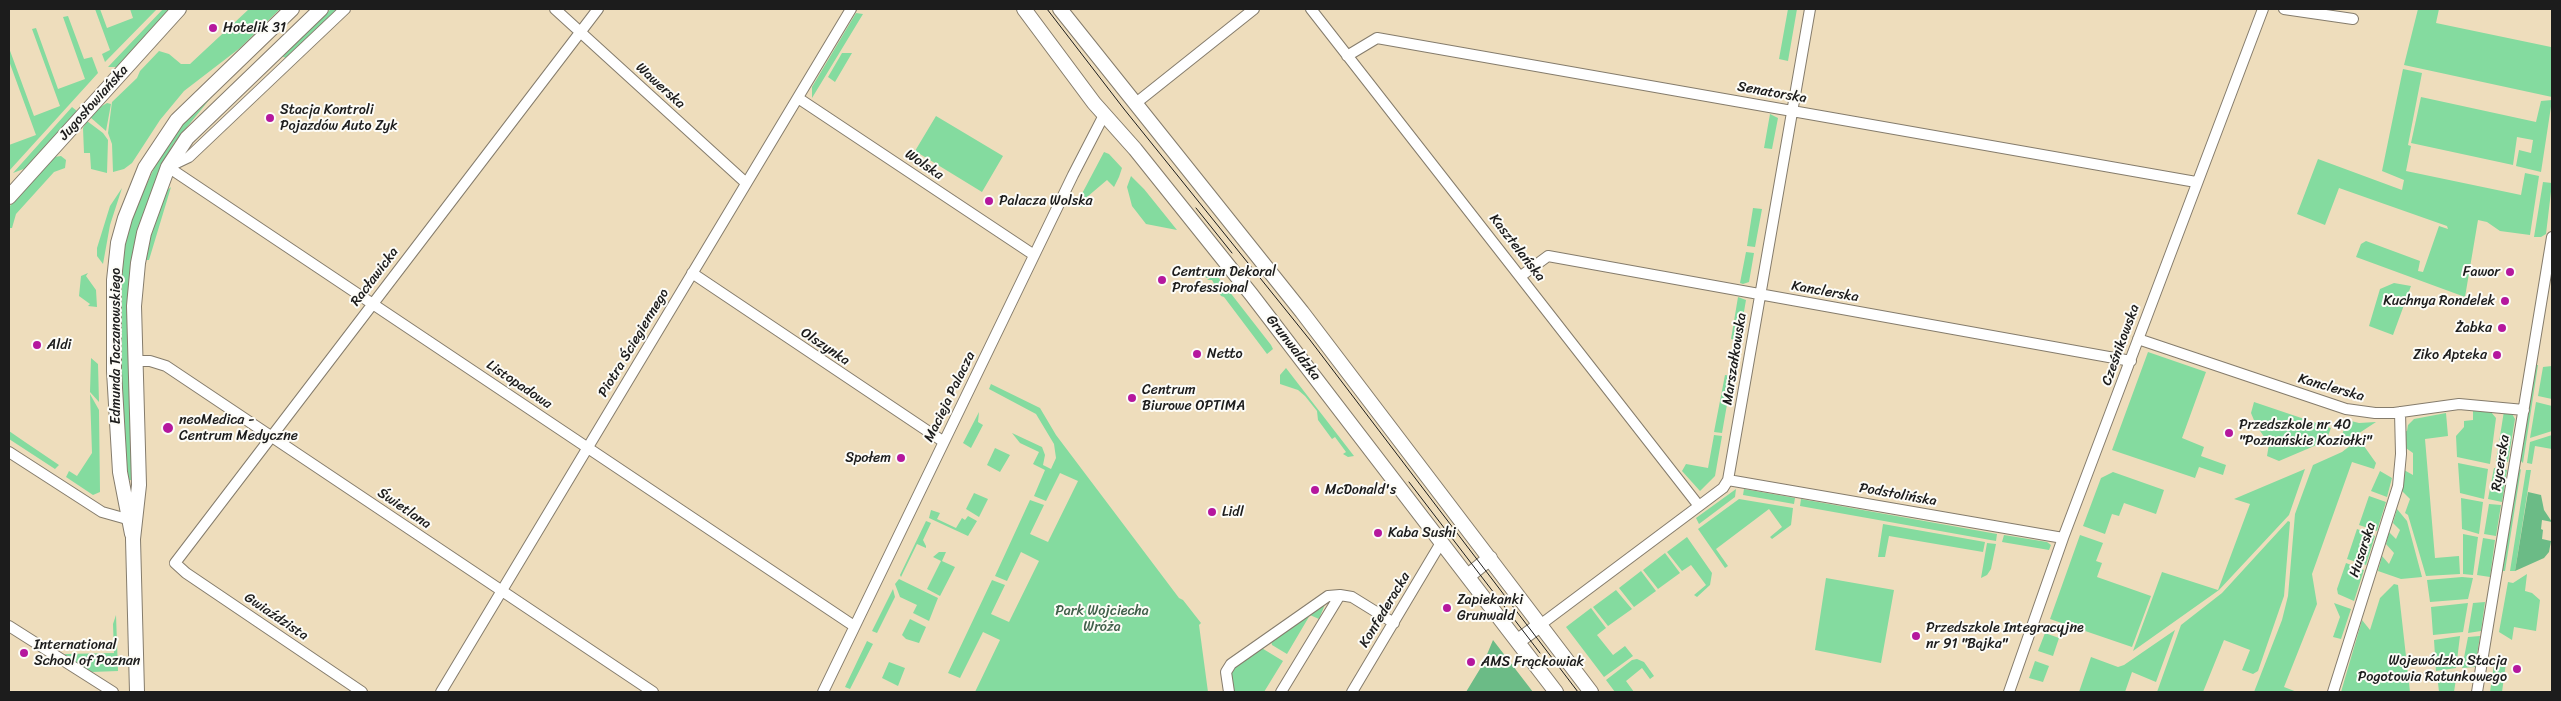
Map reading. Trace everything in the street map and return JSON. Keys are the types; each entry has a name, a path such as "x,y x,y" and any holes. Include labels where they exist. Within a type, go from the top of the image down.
{"street":[{"name":"Jugosłowiańska","path":"10,190 179,9"},
{"name":"Edmunda Taczanowskiego","path":"134,539 127,519 120,479 117,427 114,280 125,218 141,175 151,157 182,114 292,9"},
{"path":"300,28 309,9"},
{"path":"168,167 187,138 206,117 322,9"},
{"path":"168,167 189,157 345,9"},
{"name":"Wawerska","path":"555,9 746,183"},
{"name":"Racławicka","path":"175,563 598,9"},
{"name":"Piotra Ściegiennego","path":"441,692 851,9"},
{"name":"Grunwaldzka","path":"1024,9 1104,115 1135,149 1251,294 1556,692"},
{"name":"Grunwaldzka","path":"1060,9 1296,305 1591,692"},
{"path":"1136,102 1254,9"},
{"name":"Kasztelańska","path":"1311,9 1700,506"},
{"name":"Marszałkowska","path":"1728,480 1810,9"},
{"name":"Cześnikowska","path":"2009,692 2063,538 2263,9"},
{"path":"2284,9 2353,19"},
{"name":"Senatorska","path":"1347,56 1377,38 2196,182"},
{"name":"Wolska","path":"798,98 1034,255"},
{"name":"Macieja Palacza","path":"823,692 1034,255 1104,115"},
{"name":"Edmunda Taczanowskiego","path":"137,692 134,539 139,502 134,306 140,248 149,215 168,167"},
{"name":"Listopadowa","path":"168,167 854,626"},
{"name":"Rycerska","path":"2477,692 2552,238"},
{"name":"Kanclerska","path":"1521,276 1548,256 2131,361"},
{"name":"Olszynka","path":"692,274 944,442"},
{"name":"Kanclerska","path":"2138,339 2346,409 2375,413 2400,412 2458,404 2524,410"},
{"name":"Świetlana","path":"135,360 166,366 653,692"},
{"name":"Husarska","path":"2333,692 2398,486 2401,454 2400,412"},
{"path":"9,452 102,512 127,519"},
{"path":"1518,641 1700,506 1723,488 1728,480"},
{"name":"Podstolińska","path":"1728,480 2063,538"},
{"name":"Konfederacka","path":"1352,692 1442,541"},
{"path":"1468,576 1490,558"},
{"name":"Gwiaździsta","path":"175,563 186,573 362,692"},
{"path":"1281,692 1340,595"},
{"path":"1229,692 1226,672 1231,664 1328,596 1352,597 1394,623"},
{"path":"9,626 113,692"}],"green space":[{"path":"95,9 100,9 107,28 133,18 130,9 157,9 105,62 102,54 110,50"},
{"path":"163,9 170,9 117,67 108,67"},
{"path":"249,9 280,9 240,48 184,91 160,120 132,163 124,169 113,172 112,144 108,133 112,102 137,78 140,71 159,51 169,54 181,64 190,64"},
{"path":"301,9 218,89 174,143 162,164 141,220 134,245 128,292 132,480 128,480 123,436 120,288 125,243 132,217 160,155 183,122"},
{"path":"331,9 339,9 286,58 281,56"},
{"path":"1788,9 1797,9 1788,61 1779,59"},
{"path":"2418,9 2439,9 2436,23 2551,47 2552,44 2552,97 2404,65"},
{"path":"856,13 863,14 812,98 812,87"},
{"path":"68,16 84,59 92,57 98,73 9,171 9,145 36,135 9,61 9,48 34,116 60,106 32,29 36,28 58,89 85,79 63,17"},
{"path":"842,53 852,53 835,82 828,77"},
{"path":"2403,69 2422,73 2408,145 2411,146 2406,171 2521,195 2525,173 2539,176 2530,235 2500,231 2487,222 2478,220 2465,297 2356,257 2361,244 2366,241 2420,261 2418,271 2423,272 2439,226 2448,229 2447,226 2339,188 2325,225 2297,214 2318,159 2402,190 2404,180 2382,171"},
{"path":"2421,97 2536,122 2541,101 2552,100 2541,172 2516,166 2519,150 2531,153 2533,140 2517,137 2513,165 2411,143"},
{"path":"107,103 111,104 106,131 90,117 97,109"},
{"path":"72,107 77,111 26,168 13,173"},
{"path":"1770,114 1778,118 1772,149 1764,148"},
{"path":"936,116 1003,156 982,192 915,151"},
{"path":"87,121 103,133 108,140 107,173 91,169 90,153 84,153 83,128"},
{"path":"1104,152 1109,154 1122,168 1119,177 1114,187 1107,180 1087,197 1092,205 1080,207 1076,205"},
{"path":"61,156 66,160 65,168 54,172 16,214 12,228 9,228 9,207 54,157"},
{"path":"1131,176 1177,230 1146,224 1132,206 1127,187"},
{"path":"2543,182 2552,183 2546,234 2541,237 2534,237"},
{"path":"171,187 149,260 144,260 151,231 164,193"},
{"path":"122,188 110,225 103,264 97,256 97,248 110,206"},
{"path":"1753,208 1762,209 1755,247 1747,246"},
{"path":"1746,252 1754,253 1749,282 1743,284 1740,283"},
{"path":"1211,268 1271,345 1273,349 1267,354 1224,297 1221,296 1212,280 1207,280 1210,278 1206,278 1205,272"},
{"path":"88,273 86,276 96,290 97,307 88,306 90,304 79,296 81,276"},
{"path":"2394,283 2411,286 2393,335 2369,326 2380,289"},
{"path":"1738,297 1746,300 1739,341 1731,339"},
{"path":"2148,352 2206,372 2182,438 2204,447 2201,456 2226,465 2223,475 2199,467 2195,478 2112,450"},
{"path":"91,358 98,364 99,402 90,392"},
{"path":"2535,365 2538,365 2523,463 2520,460"},
{"path":"2552,366 2552,399 2538,396 2543,367"},
{"path":"1286,368 1354,456 1348,457 1343,454 1346,452 1335,437 1332,439 1318,420 1317,411 1305,396 1298,390 1280,384 1280,375"},
{"path":"1725,375 1732,376 1722,433 1714,432"},
{"name":"Park Wojciecha Wróża","path":"991,384 1040,408 1056,435 1179,598 1183,600 1201,623 1199,625 1208,692 975,692 1000,640 983,632 960,678 948,673 992,580 1005,585 991,614 1009,622 1039,561 1021,552 1007,581 995,576 1030,500 1044,505 1030,534 1048,542 1078,481 1060,473 1046,501 1034,496 1045,470 1033,464 1039,452 1020,443 1012,433 1042,447 1045,455 1043,465 1051,469 1056,458 1054,444 1036,414 989,389"},
{"path":"90,394 99,410 100,492 93,495 66,477 69,471 77,476 92,453"},
{"path":"2254,402 2331,428 2326,441 2279,461 2267,456 2269,444 2256,425 2251,413"},
{"path":"2536,402 2552,406 2552,431 2530,438"},
{"path":"2473,411 2491,412 2496,418 2490,464 2457,457 2456,436 2464,427 2464,421 2473,420"},
{"path":"2504,411 2511,412 2515,419 2508,462 2496,461"},
{"path":"979,412 978,422 983,425 971,448 963,443"},
{"path":"2446,413 2448,436 2425,439 2435,558 2459,556 2460,574 2426,576 2408,515 2405,513 2410,499 2402,491 2404,470 2413,475 2413,453 2403,446 2403,432 2407,431 2408,425 2414,419"},
{"path":"2347,420 2359,423 2376,422 2338,447"},
{"path":"9,431 59,465 55,469 9,439"},
{"path":"1714,435 1722,436 1715,476 1700,491 1682,471 1686,464 1708,468"},
{"path":"2552,435 2552,449 2535,446 2532,464 2527,463 2530,442"},
{"path":"2359,439 2376,463 2374,469 2352,462 2312,574 2317,604 2284,687 2297,692 2254,692 2282,620 2288,596 2295,514 2313,465 2342,452"},
{"path":"995,448 1010,455 1000,472 987,465"},
{"path":"2458,463 2488,469 2484,499 2460,493"},
{"path":"2494,468 2507,470 2502,502 2488,499"},
{"path":"2305,469 2289,515 2219,590 2133,651 2162,572 2218,590 2250,504 2234,499"},
{"path":"2521,469 2505,571 2502,571 2518,471"},
{"path":"2526,470 2531,470 2515,571 2510,571"},
{"path":"2380,471 2392,478 2387,497 2371,491"},
{"path":"2113,472 2164,490 2156,514 2124,503 2119,516 2112,514 2105,534 2083,526 2101,478"},
{"path":"1736,489 1735,497 1699,524 1696,518"},
{"path":"1744,489 1795,498 1794,504 1743,495"},
{"path":"2528,492 2541,495 2544,510 2552,522 2542,520 2542,539 2551,541 2549,552 2544,558 2515,571"},
{"path":"974,493 988,499 979,517 966,509"},
{"path":"2369,496 2386,502 2377,531 2359,525"},
{"path":"2461,498 2483,502 2479,534 2462,529"},
{"path":"1739,499 1793,508 1791,525 1772,539 1770,537 1782,527 1769,509 1716,549 1728,566 1725,568 1698,529"},
{"path":"1801,499 1997,534 1996,541 1800,506"},
{"path":"2489,504 2501,505 2496,536 2484,534"},
{"path":"2397,509 2407,521 2422,577 2401,579 2378,571 2382,556 2389,564 2394,553 2386,544 2389,532 2396,539 2400,530 2393,523"},
{"path":"931,510 940,513 937,519 956,528 962,518 965,520 968,516 977,521 968,536 929,518"},
{"path":"926,521 931,523 923,540 926,548 917,544 901,577 900,575"},
{"path":"2288,521 2290,522 2284,596 2258,671 2253,674 2242,670 2250,650 2224,640 2203,692 2157,692 2181,625 2222,593"},
{"path":"1883,524 1985,542 1983,552 1889,536 1885,557 1878,557"},
{"path":"2357,529 2375,536 2366,565 2347,559"},
{"path":"2463,534 2478,537 2473,575 2463,574"},
{"path":"2004,535 2047,542 2051,545 2049,550 2002,542"},
{"path":"2080,535 2103,543 2096,561 2102,563 2097,577 2151,596 2132,647 2050,619"},
{"path":"1687,537 1712,573 1710,585 1697,597 1694,595 1706,585 1691,565 1682,571 1667,552"},
{"path":"2483,538 2495,540 2490,577 2477,575"},
{"path":"1987,543 1996,544 1991,569 1987,575 1981,578"},
{"path":"939,552 946,552 942,561 955,567 940,596 927,589 941,561 933,557"},
{"path":"1665,553 1680,573 1658,589 1643,570"},
{"path":"2346,563 2364,570 2354,601 2338,594 2337,589"},
{"path":"1641,571 1656,591 1634,607 1619,588"},
{"path":"2527,574 2525,591 2532,593 2540,600 2536,631 2514,627 2512,640 2499,632 2508,582 2513,583"},
{"path":"1826,578 1894,590 1881,663 1815,650"},
{"path":"2473,578 2468,599 2430,602 2427,580"},
{"path":"899,579 938,598 929,621 913,613 917,605 900,597 895,584"},
{"path":"2394,584 2398,585 2410,692 2341,692 2362,620 2370,630 2380,598"},
{"path":"893,589 895,597 877,633 872,631"},
{"path":"1616,590 1632,609 1608,626 1593,607"},
{"path":"1326,602 1319,619 1310,615 1287,654 1272,645 1271,641"},
{"path":"2485,602 2481,631 2468,633 2473,603"},
{"path":"2334,603 2351,609 2341,639 2333,637 2340,617"},
{"path":"2468,603 2463,632 2433,635 2431,607"},
{"path":"1591,608 1606,628 1597,635 1613,655 1625,646 1633,656 1604,677 1566,627"},
{"path":"116,615 118,671 91,672 64,654 114,653 113,624"},
{"path":"910,619 926,627 919,643 906,639 902,635"},
{"path":"2175,630 2156,682 2132,672 2125,692 2079,692 2091,657 2118,667 2124,665"},
{"path":"2045,633 2059,638 2053,656 2038,651"},
{"path":"2460,636 2456,668 2436,671 2434,640"},
{"path":"2480,636 2475,667 2462,668 2468,637"},
{"path":"1493,640 1533,692 1466,692 1483,664"},
{"path":"867,641 873,644 850,689 845,687"},
{"path":"1260,647 1283,661 1264,692 1232,692 1230,670"},
{"path":"1637,659 1644,662 1654,676 1650,679 1642,668 1626,681 1634,692 1615,692 1606,680 1632,660"},
{"path":"2035,661 2049,666 2043,682 2029,678"},
{"path":"889,662 905,668 898,686 882,678"},
{"path":"2499,662 2506,663 2502,692 2490,692 2494,664"},
{"path":"2457,672 2454,692 2439,692 2437,674"}],"tram line":[{"path":"1047,9 1124,109 1310,340 1578,692"},
{"path":"1196,208 1232,253"},
{"path":"1409,482 1540,653"}],"place":[{"name":"Hotelik 31","path":"213,28"},
{"name":"Stacja Kontroli Pojazdów Auto Zyk","path":"270,118"},
{"name":"Palacza Wolska","path":"989,201"},
{"name":"Fawor","path":"2510,272"},
{"name":"Centrum Dekoral Professional","path":"1162,280"},
{"name":"Kuchnya Rondelek","path":"2505,301"},
{"name":"Żabka","path":"2502,328"},
{"name":"Aldi","path":"37,345"},
{"name":"Netto","path":"1197,354"},
{"name":"Ziko Apteka","path":"2497,355"},
{"name":"Centrum Biurowe OPTIMA","path":"1132,398"},
{"name":"neoMedica - Centrum Medyczne","path":"168,428"},
{"name":"Przedszkole nr 40 \"Poznańskie Koziołki\"","path":"2229,433"},
{"name":"Społem","path":"901,458"},
{"name":"McDonald's","path":"1315,490"},
{"name":"Lidl","path":"1212,512"},
{"name":"Kaba Sushi","path":"1378,533"},
{"name":"Zapiekanki Grunwald","path":"1447,608"},
{"name":"Przedszkole Integracyjne nr 91 \"Bajka\"","path":"1916,636"},
{"name":"International School of Poznan","path":"24,653"},
{"name":"AMS Frąckowiak","path":"1471,662"},
{"name":"Wojewódzka Stacja Pogotowia Ratunkowego","path":"2517,669"}]}
